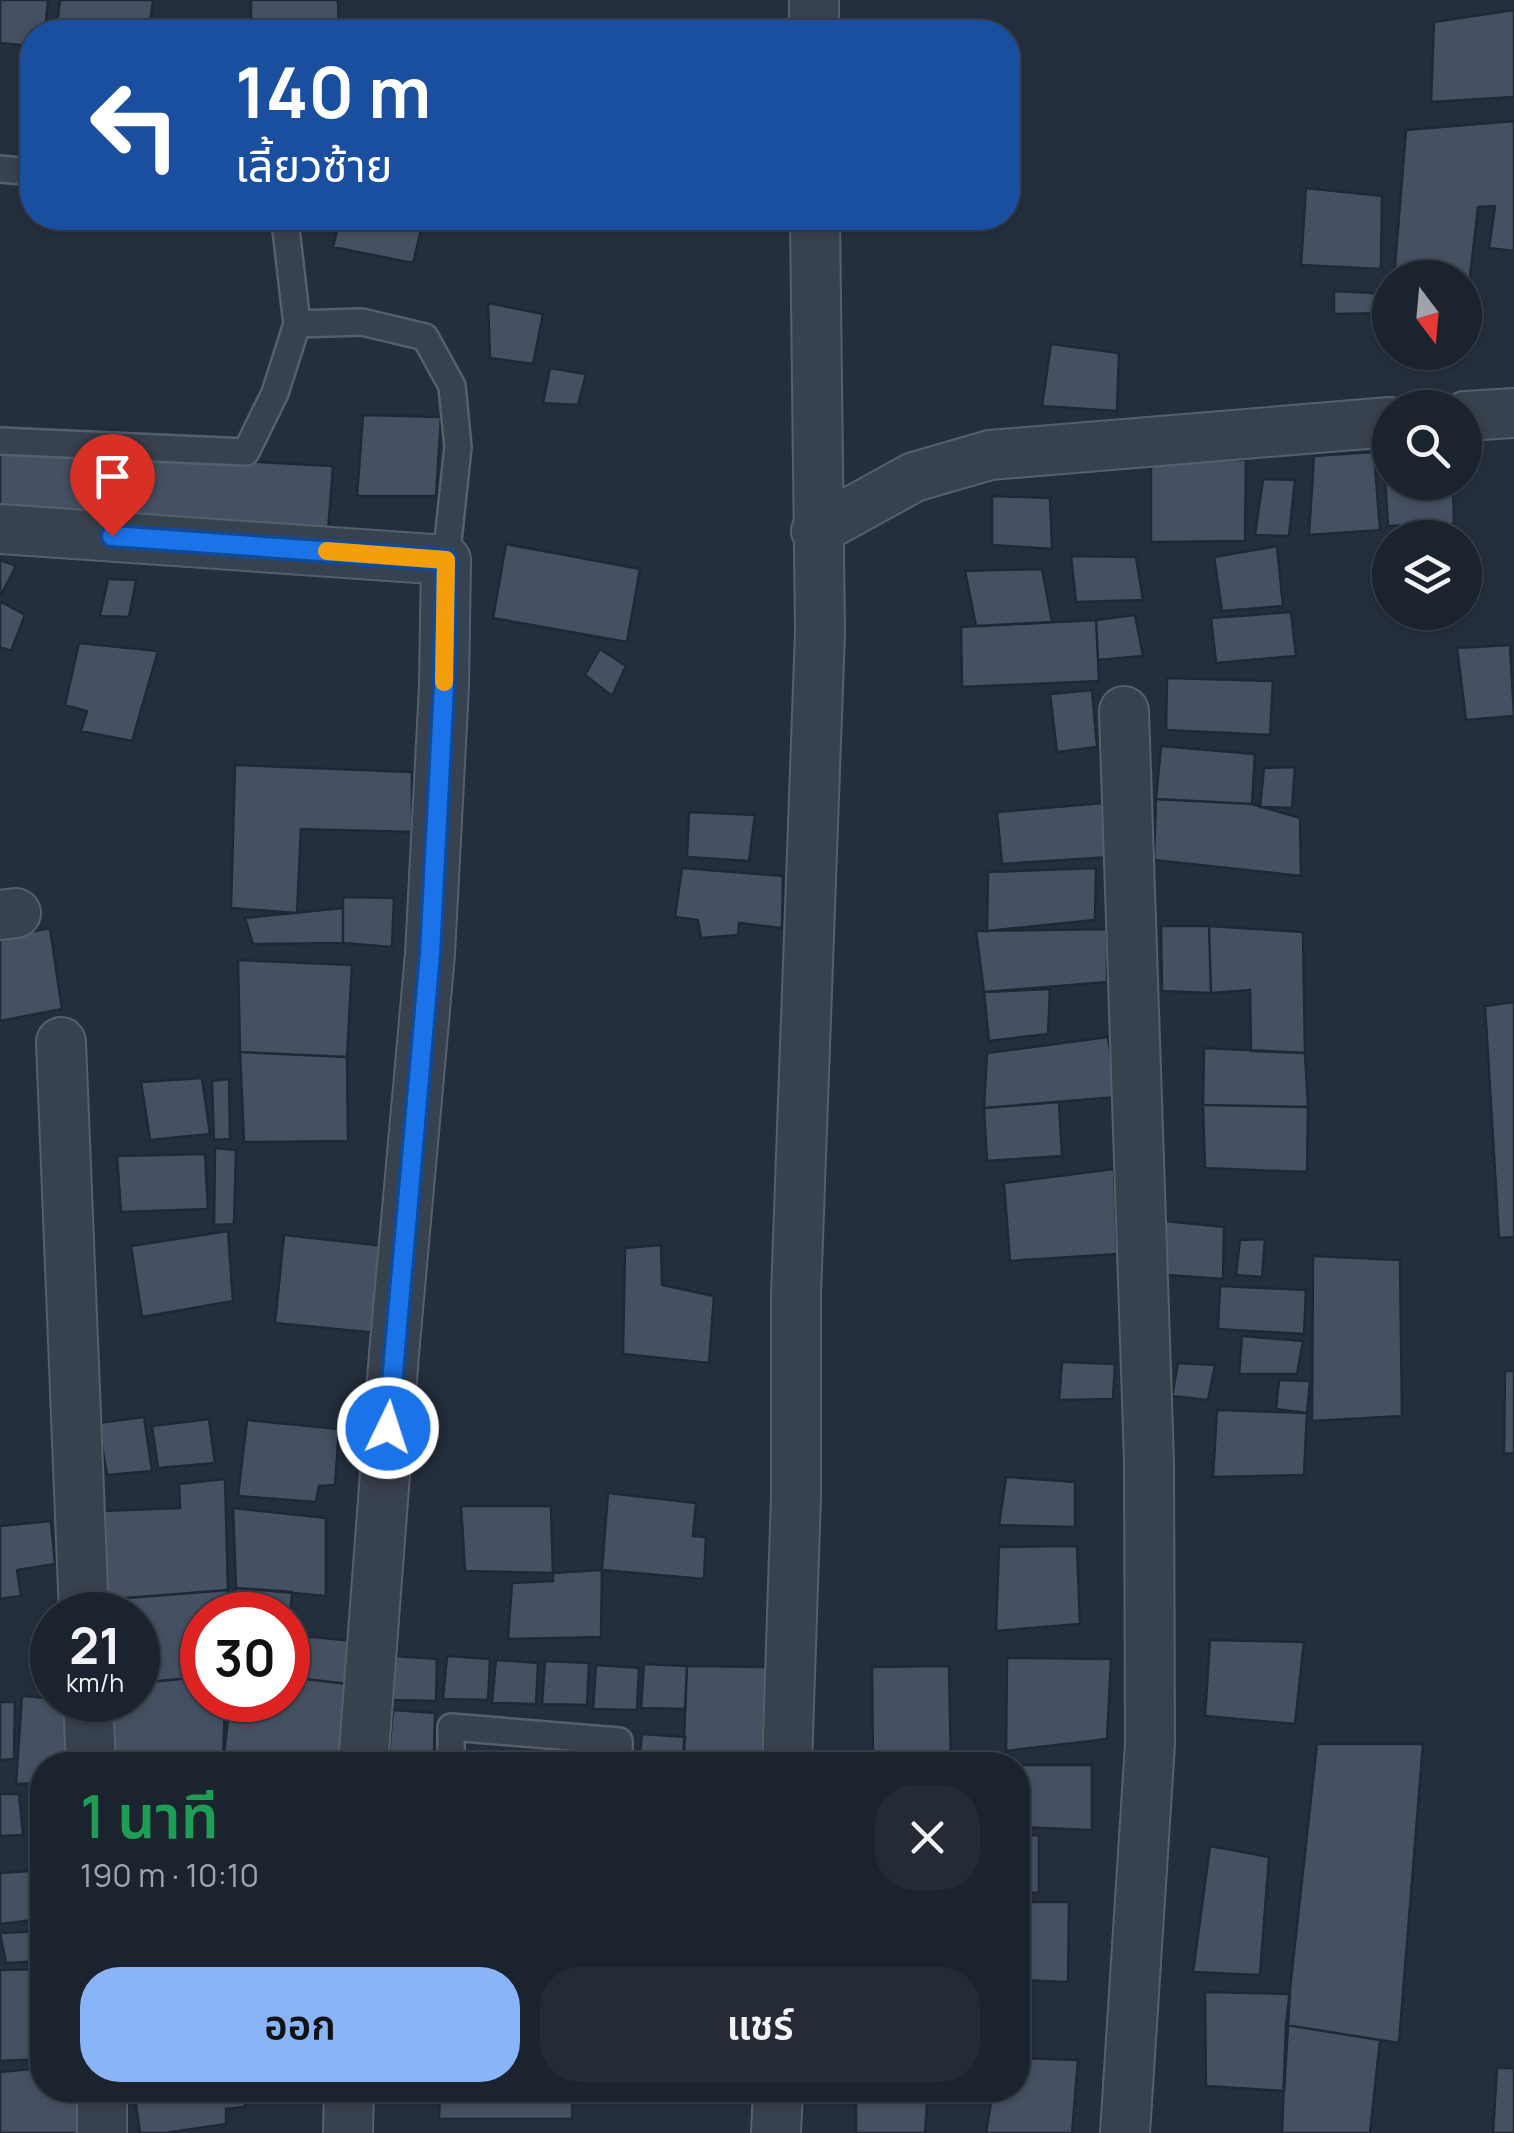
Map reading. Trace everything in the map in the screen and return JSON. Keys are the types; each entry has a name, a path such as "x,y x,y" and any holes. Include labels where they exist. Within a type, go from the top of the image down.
{"street":[{"path":"787,1752 796,1496 796,1294 820,632 815,230"},
{"path":"1482,415 1514,413"},
{"path":"816,531 914,477 990,455 1372,423"},
{"path":"0,528 446,560 444,686 430,954 364,1752"},
{"path":"1124,711 1149,1441 1150,1744 1124,2133"},
{"path":"61,1042 83,1592"},
{"path":"89,1722 90,1752"},
{"path":"102,2102 102,2133"},
{"path":"348,2133 349,2102"},
{"path":"776,2133 777,2102"}],"lane":[{"path":"0,441 246,452 275,392 297,324 286,230"},
{"path":"297,324 362,322 425,338 452,386 458,447 446,560"},
{"path":"451,1752 451,1726 619,1742 619,1752"}],"building":[{"path":"0,0 48,0 46,20 20,20 20,45 0,43"},
{"path":"60,0 153,0 150,20 58,20"},
{"path":"251,0 338,0 339,20 251,20"},
{"path":"1514,10 1514,97 1431,102 1434,22"},
{"path":"1514,121 1514,251 1489,248 1495,206 1478,207 1472,260 1395,260 1406,130"},
{"path":"1306,188 1382,196 1381,260 1372,260 1372,269 1301,265"},
{"path":"337,230 421,230 413,263 333,247"},
{"path":"1334,291 1372,293 1372,313 1334,314"},
{"path":"488,303 543,314 533,364 490,358"},
{"path":"1051,344 1119,353 1117,411 1042,406"},
{"path":"550,368 586,374 578,405 543,403"},
{"path":"363,415 441,417 436,496 357,496"},
{"path":"0,448 333,466 328,531 0,515"},
{"path":"1372,452 1372,500 1378,500 1379,520 1372,520 1372,531 1309,535 1314,456"},
{"path":"1151,459 1246,460 1245,541 1151,542"},
{"path":"1263,479 1295,480 1289,536 1255,535"},
{"path":"992,496 1050,498 1052,549 992,545"},
{"path":"1386,500 1453,500 1454,520 1388,520"},
{"path":"506,544 640,569 627,642 493,618"},
{"path":"1277,546 1283,606 1222,611 1214,557"},
{"path":"1071,556 1136,557 1143,600 1076,602"},
{"path":"0,560 16,566 0,597"},
{"path":"1042,569 1052,622 976,626 965,571"},
{"path":"108,579 136,580 129,617 100,616"},
{"path":"0,601 25,615 11,651 0,647"},
{"path":"1291,612 1296,656 1216,663 1211,618"},
{"path":"1135,615 1143,656 1098,660 1096,620"},
{"path":"1096,620 1099,681 962,687 961,627"},
{"path":"79,643 158,651 132,741 81,731 87,711 65,705"},
{"path":"1510,645 1514,716 1466,720 1457,648"},
{"path":"600,649 626,666 612,696 585,675"},
{"path":"1167,678 1273,681 1270,735 1166,730"},
{"path":"1092,690 1097,747 1057,752 1050,694"},
{"path":"1161,746 1255,754 1252,804 1156,799"},
{"path":"235,765 412,772 412,832 301,829 297,913 231,908"},
{"path":"1295,767 1292,808 1260,807 1264,768"},
{"path":"1156,799 1252,804 1300,818 1301,876 1154,860"},
{"path":"1103,803 1110,857 1002,864 997,812"},
{"path":"689,812 755,815 749,861 687,857"},
{"path":"682,868 783,876 782,928 739,923 738,935 701,938 698,920 675,917"},
{"path":"1096,868 1095,920 987,931 988,872"},
{"path":"343,897 394,898 392,947 343,943"},
{"path":"343,908 343,943 253,944 245,918"},
{"path":"1161,926 1209,926 1211,993 1162,991"},
{"path":"1209,926 1303,932 1305,1053 1251,1051 1250,990 1211,993"},
{"path":"50,928 62,1009 0,1021 0,938"},
{"path":"1107,929 1107,982 984,992 976,931"},
{"path":"238,960 352,965 347,1057 240,1052"},
{"path":"1050,989 1048,1034 989,1041 984,992"},
{"path":"1514,1002 1514,1237 1499,1238 1485,1006"},
{"path":"1108,1037 1117,1097 984,1108 987,1053"},
{"path":"1204,1048 1305,1053 1308,1107 1203,1105"},
{"path":"240,1052 347,1057 348,1141 244,1142"},
{"path":"202,1078 210,1134 150,1140 141,1082"},
{"path":"229,1079 230,1139 214,1140 212,1081"},
{"path":"1059,1102 1062,1156 987,1161 984,1108"},
{"path":"1203,1105 1308,1107 1307,1172 1205,1168"},
{"path":"215,1148 236,1150 234,1224 214,1225"},
{"path":"205,1154 208,1209 121,1212 117,1156"},
{"path":"1114,1169 1117,1254 1010,1261 1004,1183"},
{"path":"1165,1221 1224,1227 1223,1279 1167,1275"},
{"path":"228,1231 233,1301 142,1317 131,1246"},
{"path":"284,1235 385,1246 377,1333 275,1323"},
{"path":"1265,1239 1262,1277 1236,1275 1240,1240"},
{"path":"661,1245 662,1285 714,1296 709,1363 623,1354 625,1248"},
{"path":"1313,1256 1400,1260 1402,1416 1312,1421"},
{"path":"1220,1286 1306,1290 1304,1334 1218,1329"},
{"path":"1242,1336 1303,1341 1297,1374 1239,1374"},
{"path":"1062,1362 1115,1364 1113,1399 1059,1400"},
{"path":"1178,1363 1215,1365 1208,1400 1172,1396"},
{"path":"1505,1371 1514,1371 1514,1453 1504,1454"},
{"path":"1279,1380 1310,1381 1307,1413 1276,1409"},
{"path":"1217,1410 1307,1413 1304,1475 1213,1477"},
{"path":"144,1417 152,1471 107,1475 98,1423"},
{"path":"209,1419 215,1463 158,1468 152,1426"},
{"path":"247,1420 339,1429 335,1485 319,1486 316,1502 238,1496"},
{"path":"1006,1477 1075,1482 1075,1527 999,1525"},
{"path":"225,1479 228,1590 160,1595 160,1592 102,1592 101,1511 180,1508 179,1484"},
{"path":"608,1493 696,1503 693,1536 706,1537 704,1579 602,1570"},
{"path":"461,1506 551,1506 553,1573 465,1571"},
{"path":"233,1508 326,1518 326,1596 236,1588"},
{"path":"51,1521 55,1564 17,1570 21,1596 0,1599 0,1526"},
{"path":"1077,1546 1080,1624 996,1631 999,1547"},
{"path":"602,1570 601,1637 508,1639 512,1583 553,1581 553,1573"},
{"path":"236,1588 292,1592 236,1592"},
{"path":"180,1594 180,1679 160,1681 160,1595"},
{"path":"310,1637 356,1641 348,1684 310,1680"},
{"path":"1210,1640 1304,1642 1295,1724 1205,1716"},
{"path":"395,1656 437,1659 436,1701 391,1700"},
{"path":"447,1656 490,1659 488,1700 443,1699"},
{"path":"1007,1658 1111,1659 1107,1739 1006,1751"},
{"path":"496,1660 538,1663 536,1704 492,1703"},
{"path":"545,1661 589,1663 587,1705 542,1704"},
{"path":"644,1664 687,1666 685,1709 641,1708"},
{"path":"596,1665 639,1668 637,1710 593,1709"},
{"path":"687,1666 766,1667 763,1752 684,1752"},
{"path":"949,1666 951,1752 873,1752 872,1667"},
{"path":"180,1679 180,1722 224,1722 223,1752 114,1752 112,1722 160,1722 160,1681"},
{"path":"310,1680 348,1684 346,1752 224,1752 228,1722 310,1722"},
{"path":"22,1696 30,1697 30,1722 72,1722 72,1752 30,1752 30,1783 16,1784"},
{"path":"0,1702 15,1702 14,1759 0,1760"},
{"path":"393,1710 435,1713 434,1752 389,1752"},
{"path":"642,1734 685,1737 684,1752 640,1752"},
{"path":"1317,1744 1423,1744 1399,2043 1286,2025"},
{"path":"1030,1765 1092,1765 1092,1830 1030,1827"},
{"path":"0,1794 19,1794 23,1835 0,1836"},
{"path":"1030,1835 1039,1835 1039,1893 1030,1893"},
{"path":"1210,1846 1269,1857 1260,1975 1193,1972"},
{"path":"30,1871 30,1920 0,1924 0,1873"},
{"path":"1030,1902 1069,1902 1068,1982 1030,1980"},
{"path":"30,1932 30,1962 6,1963 0,1933"},
{"path":"30,1969 30,2060 0,2061 0,1970"},
{"path":"1205,1992 1290,1994 1284,2091 1206,2086"},
{"path":"1286,2025 1380,2040 1370,2133 1282,2133"},
{"path":"1030,2058 1078,2060 1072,2133 986,2133 991,2102 1030,2102"},
{"path":"1497,2068 1514,2068 1514,2133 1493,2133"},
{"path":"30,2069 30,2102 81,2102 87,2133 0,2133 0,2072"},
{"path":"136,2102 244,2102 245,2107 226,2109 226,2124 140,2133"},
{"path":"440,2102 573,2102 572,2119 439,2119"},
{"path":"856,2102 927,2102 925,2133 856,2133"}],"slow traffic":[{"path":"327,551 446,560 444,682"}],"route":[{"path":"112,536 446,560 444,686 430,954 388,1428"}]}
